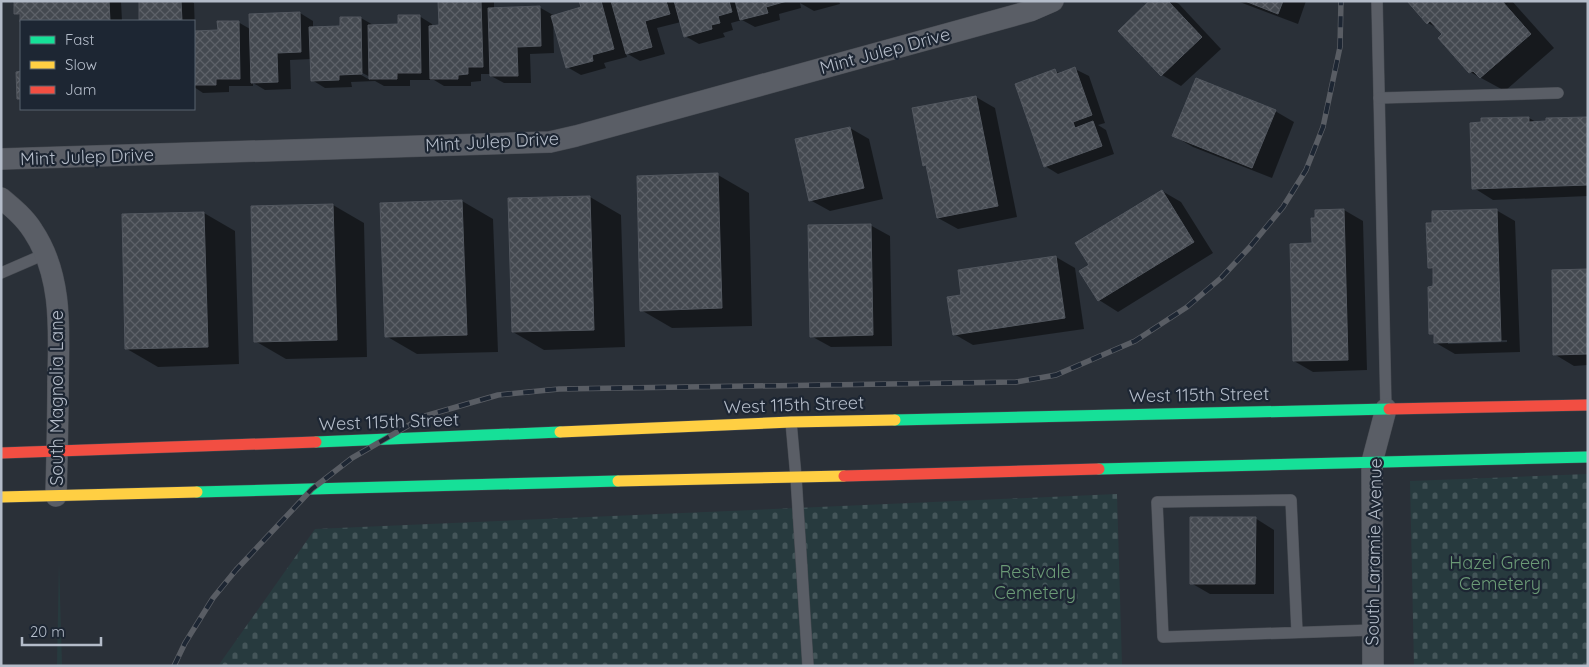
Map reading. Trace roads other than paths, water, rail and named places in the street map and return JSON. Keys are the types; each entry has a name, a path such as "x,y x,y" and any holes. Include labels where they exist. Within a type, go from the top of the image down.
{"street":[{"name":"Mint Julep Drive","path":"1,159 550,142 1030,11 1053,1"},
{"name":"South Magnolia Lane","path":"1,198 33,230 45,254 55,285 60,315 56,496"},
{"name":"West 115th Street","path":"1,453 380,440 791,422 1588,404"},
{"name":"South Laramie Avenue","path":"1373,666 1372,462 1386,409"},
{"path":"1,498 1588,457"}],"lane":[{"path":"1377,1 1386,409"},
{"path":"1379,98 1558,93"},
{"path":"1,273 45,254"},
{"path":"791,422 808,666"},
{"path":"1298,632 1291,500 1157,502 1162,637 1372,630"}],"railway":[{"path":"174,666 185,643 213,598 236,570 312,489 352,458 425,416 498,395 559,389 1016,382 1056,375 1135,341 1187,307 1221,278 1283,207 1306,170 1323,127 1340,47 1341,1"}],"park label":[{"name":"Hazel Green Cemetery","path":"1500,573"},
{"name":"Restvale Cemetery","path":"1035,582"}]}
